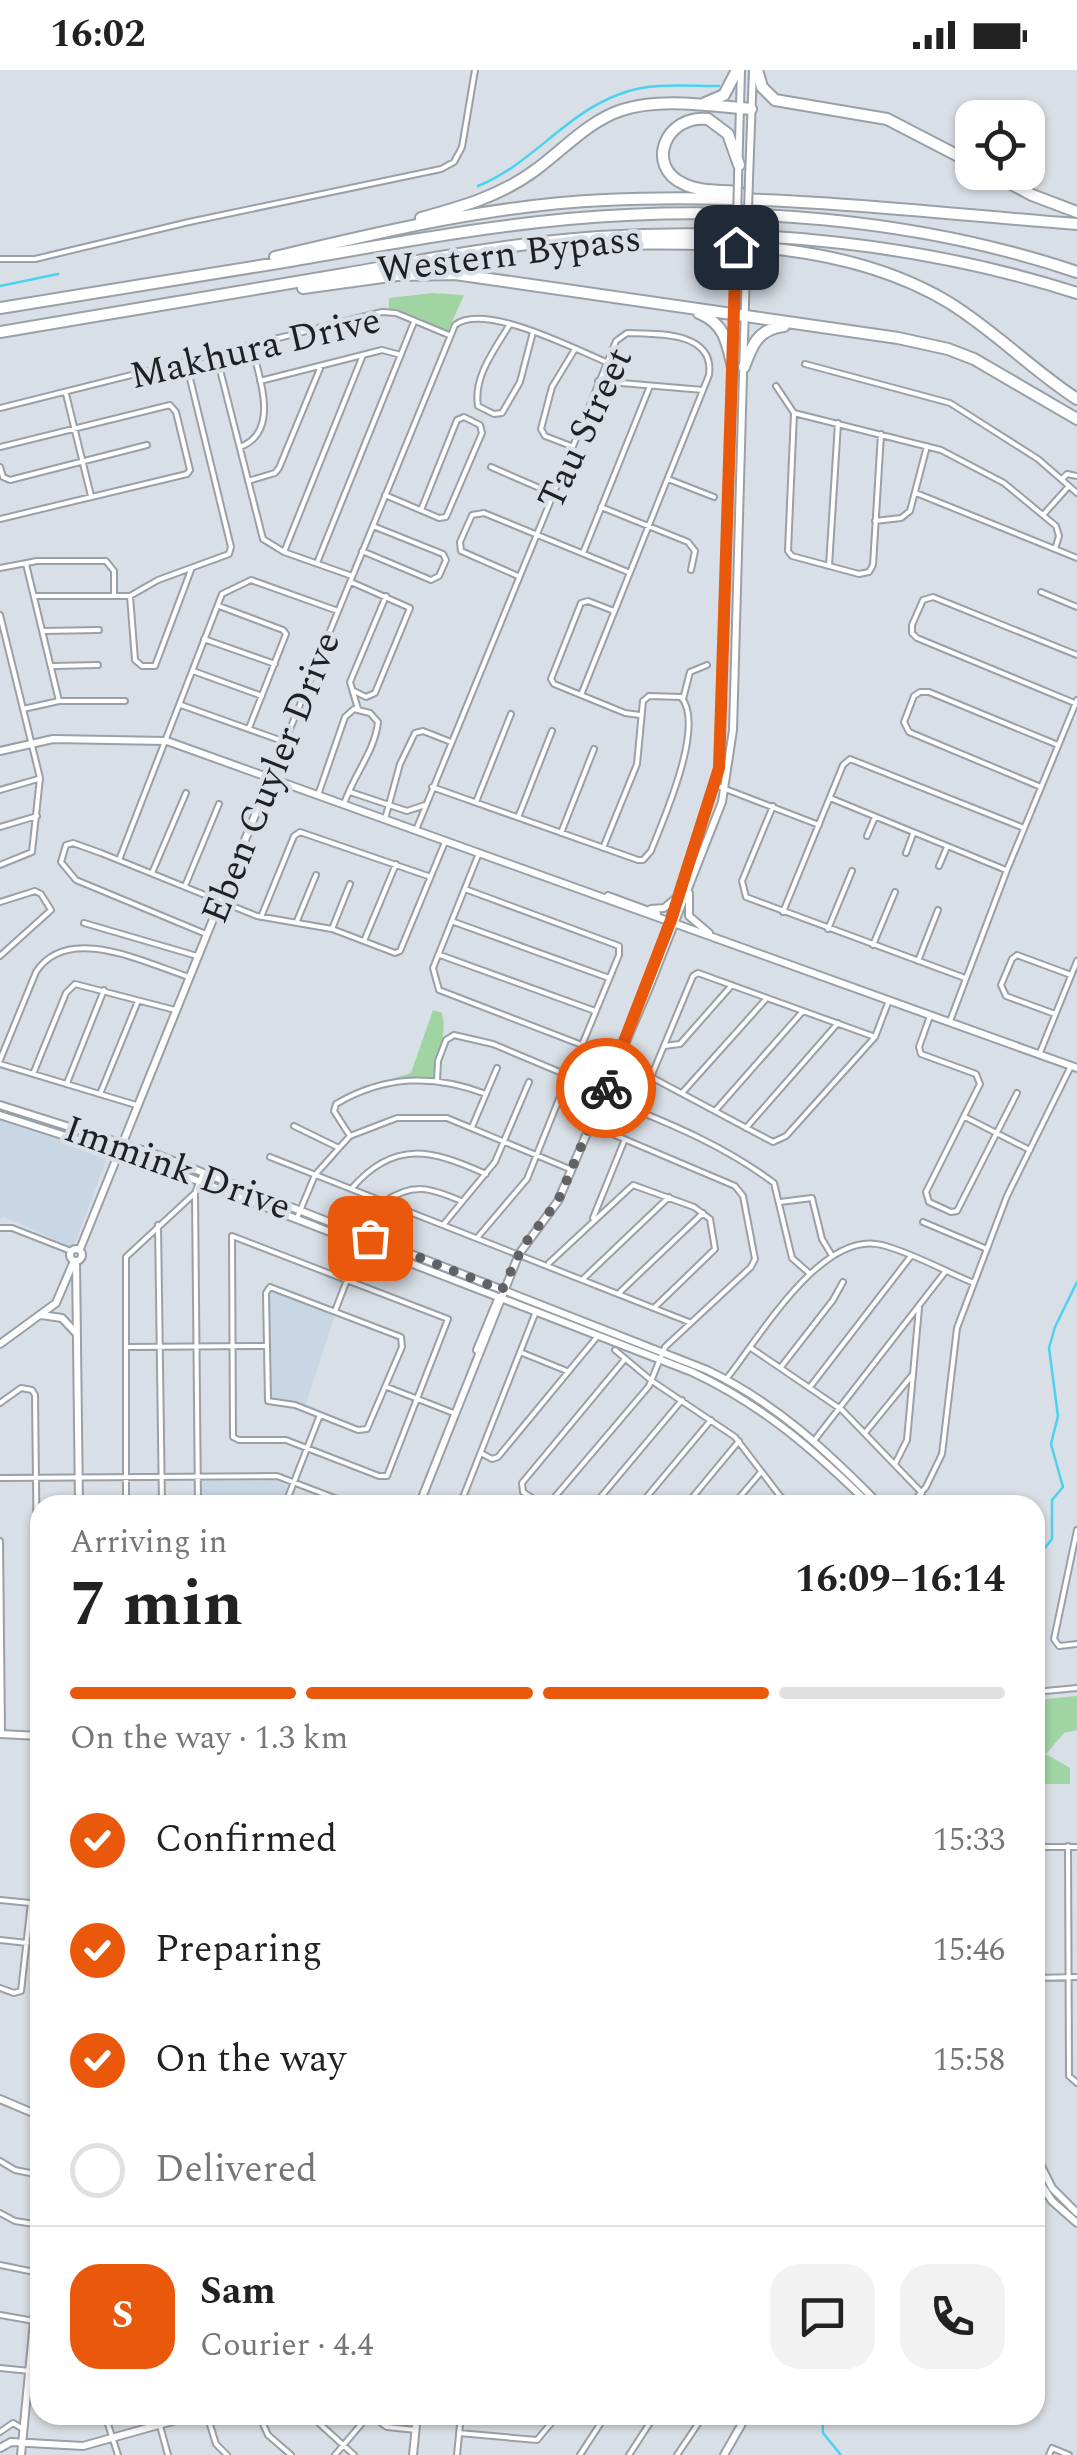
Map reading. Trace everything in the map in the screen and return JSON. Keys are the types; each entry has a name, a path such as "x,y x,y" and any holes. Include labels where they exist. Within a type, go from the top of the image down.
{"highway":[{"path":"689,106 720,98 739,70"},
{"path":"755,70 762,87 775,100 888,119 955,154"},
{"path":"388,230 498,192 533,172 612,114 653,104 746,109"},
{"path":"738,165 728,134 708,119 691,118 680,123 668,135 664,147 670,173 680,183 692,187 910,210"},
{"path":"1022,190 1077,212"},
{"path":"186,277 388,230 505,210 601,200 736,198 1077,224"},
{"name":"Western Bypass","path":"0,308 519,224 598,217 702,214 897,230 988,248 1077,272"},
{"name":"Western Bypass","path":"0,332 444,255 562,240 704,234 823,242 928,256 1077,294"},
{"path":"562,240 577,244 757,247 817,254 872,267 950,304 1077,399"},
{"path":"185,302 397,274 439,273 912,341 962,354 993,368 1077,419"},
{"path":"683,306 720,326 738,367"},
{"path":"738,367 766,330 815,327"}],"main road":[{"path":"739,70 746,109 749,179 746,270 739,315"},
{"path":"635,906 668,906 687,881 726,788 733,730 738,165 755,70"},
{"path":"422,1495 519,1254 558,1201 617,1062 673,922 716,785 722,732 738,367"},
{"path":"0,750 62,738 167,742 1074,1067"},
{"name":"Eben Cuyler Drive","path":"73,1255 270,778"},
{"path":"687,881 688,914 708,933"},
{"path":"582,890 635,906 762,956"},
{"name":"Immink Drive","path":"0,1105 121,1142 724,1382 812,1443 869,1495"},
{"name":"Immink Drive","path":"0,1115 201,1177"},
{"path":"73,1255 79,1495"},
{"path":"0,1344 56,1303 73,1272"},
{"name":"Immink Drive","path":"502,1294 536,1312 662,1356"},
{"path":"40,1315 62,1318 78,1337"},
{"name":"Immink Drive","path":"812,1443 861,1495"},
{"path":"1,1734 30,1736"},
{"path":"0,2099 30,2112"},
{"path":"1045,2175 1077,2213"},
{"path":"1045,2190 1077,2223"},
{"path":"21,2455 30,2365"},
{"path":"0,2448 22,2442 83,2450 160,2425"},
{"path":"413,2455 416,2425"},
{"path":"724,2455 744,2425"}],"street":[{"path":"0,259 34,259 441,169 454,162 462,148 475,70"},
{"name":"Makhura Drive","path":"0,408 386,312 450,335"},
{"name":"Eben Cuyler Drive","path":"270,778 455,324 464,319 510,324"},
{"path":"317,563 415,321"},
{"path":"533,332 516,393 503,412 494,414 478,406 478,390 488,360 510,324 533,332 606,362"},
{"name":"Tau Street","path":"416,830 617,338 624,334 687,339 700,345 709,360 709,375 581,696"},
{"path":"240,446 253,439 265,411 251,345"},
{"path":"571,446 545,436 541,426 552,387 575,349"},
{"path":"260,381 384,350 401,355"},
{"path":"216,354 263,539 284,552 406,604 409,610 372,696 370,713"},
{"path":"284,552 363,355"},
{"path":"34,596 130,596 158,580 226,556 232,547 186,362"},
{"path":"805,364 950,403 1038,459 1077,493"},
{"path":"248,480 280,468 322,366"},
{"path":"598,381 703,390"},
{"path":"582,554 650,386"},
{"path":"776,386 794,413 787,550 792,556 859,574 868,572 873,562 880,434"},
{"path":"65,392 91,496"},
{"path":"0,447 172,405 189,463 186,474 0,520"},
{"path":"794,413 927,446 959,459 1004,484 1043,514 1059,532 1056,550"},
{"path":"385,495 440,518 449,514 482,431 480,425 464,417 457,420 421,510"},
{"path":"829,566 838,423"},
{"path":"0,466 2,475 10,480 147,445"},
{"path":"876,521 906,516 927,446"},
{"path":"491,467 552,493"},
{"path":"1062,479 1067,474 1077,476"},
{"path":"668,479 714,497"},
{"path":"1043,514 1069,486"},
{"path":"916,493 1077,558"},
{"path":"601,507 692,545 695,556 691,570"},
{"path":"518,576 460,551 470,517 480,512 629,572"},
{"path":"362,551 432,580 440,576 444,555 372,526"},
{"path":"0,568 26,562 106,561 114,571 114,596"},
{"path":"26,562 59,701"},
{"path":"130,596 135,660 142,666 155,666 192,570"},
{"path":"120,860 217,605 228,588 251,580 338,611"},
{"path":"1042,592 1077,607"},
{"path":"372,696 354,691 350,682 386,596"},
{"path":"949,1022 1077,702 917,638 911,628 923,600 933,596 1077,655"},
{"path":"615,612 588,601 581,603 558,656 552,682 624,713 640,715"},
{"path":"217,605 284,631 286,638 249,728"},
{"path":"0,615 40,778 32,852 0,865"},
{"path":"43,631 98,630"},
{"path":"204,638 275,664"},
{"path":"432,787 638,860 648,856 682,770 687,707 683,699 690,672 707,665"},
{"path":"52,666 98,666"},
{"path":"193,671 262,696"},
{"path":"354,691 358,709"},
{"path":"1040,787 909,732 904,722 914,696 928,692 1058,746"},
{"path":"603,848 637,764 642,700 647,696 683,699"},
{"path":"23,709 59,701 125,701"},
{"path":"181,705 285,742"},
{"path":"318,795 345,717 351,710 370,713 378,722 375,738 344,804"},
{"path":"476,802 511,714"},
{"path":"384,819 400,764 416,733 422,731 451,742"},
{"path":"518,817 552,731"},
{"path":"561,832 594,749"},
{"path":"783,912 848,759 1024,828"},
{"path":"0,790 40,778"},
{"path":"716,785 819,825"},
{"path":"348,791 408,811 426,805"},
{"path":"152,873 186,793"},
{"path":"830,798 1007,870"},
{"path":"185,886 219,804"},
{"path":"774,806 742,881 742,890 750,900 965,978"},
{"path":"0,827 37,816"},
{"path":"868,836 875,816"},
{"path":"262,917 298,832 430,877"},
{"path":"906,853 914,832"},
{"path":"206,934 76,880 60,857 67,844 120,860 262,917 332,929 390,952 400,951 446,841"},
{"path":"939,866 947,846"},
{"path":"479,853 432,972 442,992 582,1045 774,1142 783,1139 875,1037 889,1001"},
{"path":"364,942 396,864"},
{"path":"828,928 852,871"},
{"path":"297,922 316,874"},
{"path":"332,929 350,884"},
{"path":"465,890 616,944 620,952 582,1045"},
{"path":"0,902 35,891 50,910 0,956"},
{"path":"873,945 895,892"},
{"path":"918,961 938,910"},
{"path":"452,921 609,978"},
{"path":"84,923 197,956"},
{"path":"136,1104 0,1062 36,972 45,960 62,950 90,948 188,976"},
{"path":"438,954 596,1011"},
{"path":"1055,1014 1006,996 1001,985 1012,959 1018,956 1071,975"},
{"path":"1039,1055 1077,961"},
{"path":"651,1077 695,974 875,1037"},
{"path":"33,1074 70,988 80,983 175,1010"},
{"path":"664,1046 680,1044 732,986"},
{"path":"67,1083 104,990"},
{"path":"682,1093 767,998"},
{"path":"100,1094 139,1000"},
{"path":"715,1111 803,1011"},
{"path":"930,1016 919,1047 921,1054 976,1074 980,1086 926,1198 956,1212 1017,1093"},
{"path":"746,1128 838,1023"},
{"path":"436,1080 448,1038 493,1044 730,1152 775,1184 792,1258 809,1273"},
{"path":"751,1348 840,1408 922,1493 942,1454 956,1333 1030,1150 1074,1067"},
{"path":"472,1127 497,1068"},
{"path":"350,1136 334,1111 338,1102 390,1081 452,1081 486,1094"},
{"path":"443,1225 486,1174 529,1082"},
{"path":"476,1238 524,1182 561,1094"},
{"path":"299,1215 315,1176 350,1136 402,1117 442,1117 572,1170"},
{"path":"964,1118 1030,1150"},
{"path":"555,1495 652,1381 662,1356 690,1322 754,1262 743,1196 732,1184 591,1124"},
{"path":"294,1126 338,1148"},
{"path":"592,1222 626,1139"},
{"path":"351,1189 372,1166 404,1154 439,1154 486,1174"},
{"path":"270,1158 690,1322"},
{"path":"198,1495 195,1193 201,1177"},
{"path":"548,1264 634,1184 705,1212 716,1242 714,1252 655,1307"},
{"path":"384,1202 401,1191 422,1188 462,1202"},
{"path":"126,1495 126,1256 195,1193"},
{"path":"583,1279 669,1197"},
{"path":"780,1202 812,1198 822,1239 830,1254"},
{"path":"620,1292 705,1212"},
{"path":"923,1222 987,1249"},
{"path":"158,1225 162,1495"},
{"path":"0,1228 12,1228 73,1255"},
{"path":"240,1236 348,1278 446,1317 448,1324 389,1474 380,1476 282,1440 239,1440 232,1433 230,1239 240,1236"},
{"path":"335,1311 363,1240"},
{"path":"724,1382 809,1273 830,1254 844,1248 875,1244 974,1283"},
{"path":"810,1388 911,1256"},
{"path":"812,1443 945,1272"},
{"path":"781,1368 843,1282"},
{"path":"268,1288 335,1311 402,1338 387,1387 366,1430 295,1405 268,1401 268,1288"},
{"path":"894,1464 907,1440 919,1306"},
{"path":"464,1495 536,1312"},
{"path":"480,1453 492,1459 498,1457 598,1336"},
{"path":"126,1348 266,1346"},
{"path":"615,1350 652,1381 712,1418 739,1441 777,1495"},
{"path":"520,1352 569,1372"},
{"path":"528,1495 523,1492 522,1482 625,1358"},
{"path":"865,1432 914,1372"},
{"path":"387,1387 453,1416"},
{"path":"0,1403 21,1388 32,1390 35,1395 36,1495"},
{"path":"602,1495 682,1400"},
{"path":"289,1495 320,1415"},
{"path":"648,1495 712,1418"},
{"path":"694,1495 739,1441"},
{"path":"741,1495 761,1472"},
{"path":"0,1478 277,1476 327,1495"},
{"path":"1077,1530 1054,1639 1058,1646 1077,1644"},
{"path":"0,1541 1,1734"},
{"path":"1045,1691 1077,1688"},
{"path":"1045,1846 1077,1846"},
{"path":"1068,1846 1069,2076 1074,2082"},
{"path":"0,1900 30,1904"},
{"path":"0,1988 14,1994 22,1990 30,1914"},
{"path":"0,1940 27,1943"},
{"path":"1045,1978 1077,1977"},
{"path":"0,2160 15,2170 30,2172"},
{"path":"0,2213 30,2224"},
{"path":"0,2264 30,2271"},
{"path":"0,2316 30,2321"},
{"path":"0,2368 29,2371"},
{"path":"0,2432 12,2423 23,2429"},
{"path":"108,2425 118,2455"},
{"path":"160,2425 168,2455"},
{"path":"210,2425 216,2444 227,2455"},
{"path":"264,2425 268,2435 291,2455"},
{"path":"321,2425 354,2455"},
{"path":"335,2455 361,2425"},
{"path":"384,2425 416,2430"},
{"path":"457,2455 460,2425"},
{"path":"459,2434 537,2440 550,2425"},
{"path":"580,2455 600,2425"},
{"path":"628,2455 648,2425"},
{"path":"677,2455 697,2425"},
{"path":"1049,2455 1052,2448 1069,2455"}],"shaded area":[{"path":"0,1118 110,1151 71,1247 4,1217 0,1219"},
{"path":"273,1291 335,1315 305,1406 270,1399"},
{"path":"279,1480 288,1487 285,1495 201,1495 200,1481"}],"green space":[{"path":"432,293 464,295 448,331 389,309 389,298"},
{"path":"433,1010 442,1013 443,1022 434,1078 388,1080 411,1073"},
{"path":"1077,1696 1077,1730 1064,1733 1046,1754 1070,1768 1070,1784 1045,1784 1046,1699"}],"waterway":[{"path":"478,186 515,165 582,113 620,94 656,86 719,86"},
{"path":"0,286 58,274"},
{"path":"1045,1548 1052,1539 1052,1500 1063,1487 1051,1444 1058,1416 1049,1348 1077,1282"},
{"path":"823,2425 823,2433 841,2455"}],"way so far":[{"path":"370,1238 502,1290 523,1246 558,1201 606,1088"}],"route":[{"path":"606,1088 671,920 719,768 736,247"}]}
